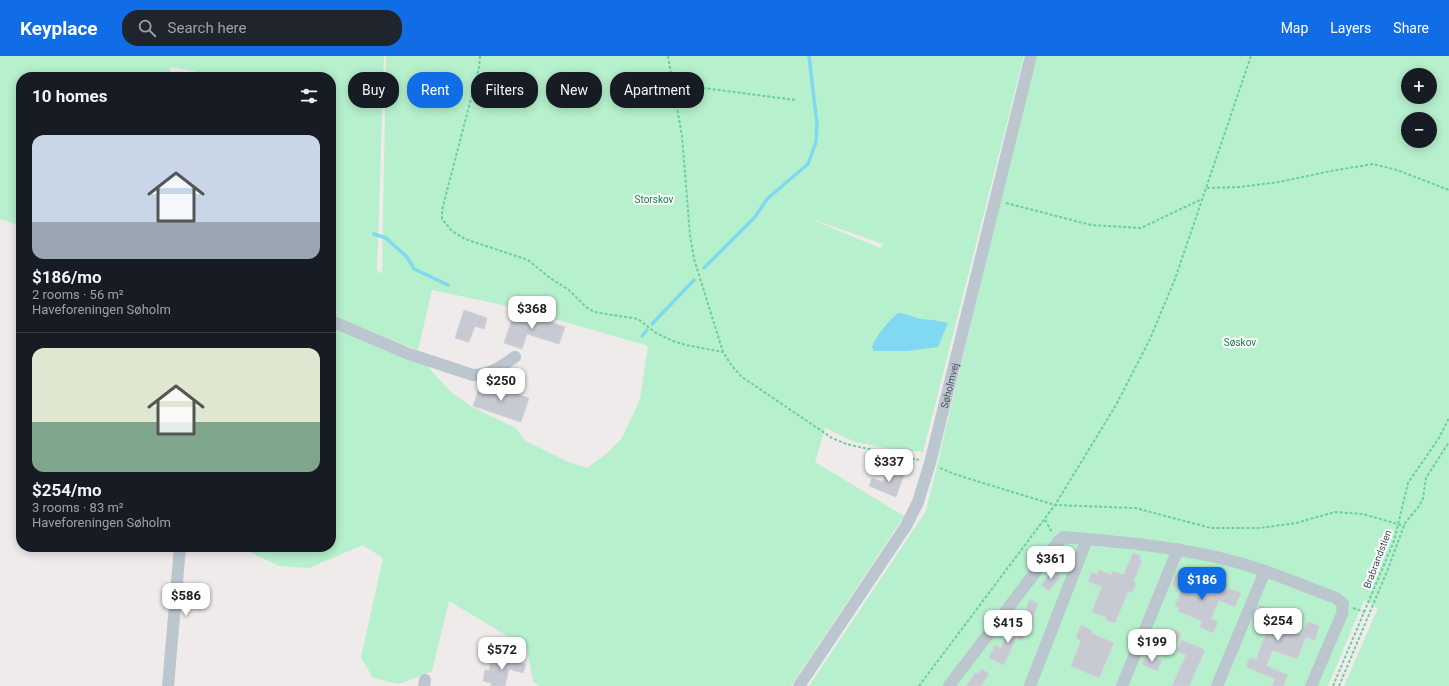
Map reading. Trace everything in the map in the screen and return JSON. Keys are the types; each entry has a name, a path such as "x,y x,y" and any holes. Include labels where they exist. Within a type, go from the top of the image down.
{"street":[{"name":"Søholmvej","path":"799,686 906,526 918,502 930,463 1032,56"},
{"path":"336,323 409,354 473,375 482,375 493,372 516,357"},
{"path":"949,686 1059,541 1064,537 1178,549 1236,562 1265,571 1336,598 1343,604 1342,614 1311,686"},
{"path":"1030,686 1087,539"},
{"path":"1122,686 1178,549"},
{"path":"168,686 180,552"},
{"path":"1217,686 1265,571"}],"path":[{"path":"480,56 479,68 442,210 442,219 452,231 465,239 528,260 550,278 569,290 586,307 594,312 638,320 656,333 674,341 686,345 723,352"},
{"path":"668,56 671,72"},
{"path":"919,686 1055,505 1116,405 1150,339 1175,279 1251,56"},
{"path":"704,88 795,100"},
{"path":"677,108 682,136 690,235 694,259 723,352 732,366 742,377 832,438 846,444 875,452 913,458 930,463 957,475 1055,505 1135,508 1211,528 1260,528 1296,523 1335,512 1363,514 1404,526"},
{"path":"1206,188 1240,187 1279,182 1373,164 1397,170 1449,190"},
{"path":"995,200 1091,225 1141,228 1202,200"},
{"name":"Brabrandstien","path":"1333,686 1394,541 1404,492 1408,483 1439,438 1449,418"},
{"path":"1339,686 1386,575 1404,526 1420,505 1423,498 1426,478 1449,442"},
{"path":"1044,520 1059,541"}],"green space":[{"name":"Storskov","path":"0,56 384,56 383,72 348,72 348,108 382,108 377,270 382,274 385,108 399,108 399,72 386,72 386,56 1024,56 923,452 891,449 855,442 825,428 815,462 904,516 791,686 539,686 533,682 527,648 449,601 432,671 399,684 373,678 361,657 383,558 363,545 309,568 279,566 250,552 336,552 336,329 426,365 452,393 472,407 516,428 525,441 571,463 587,468 606,454 622,438 640,399 648,346 517,308 432,290 418,350 336,318 336,72 199,72 171,67 170,72 16,72 16,224 0,219","holes":["806,217 883,244 880,248"]},
{"name":"Søskov","path":"1037,56 1449,56 1449,686 1344,686 1378,608 1364,600 1328,686 809,686 926,511 1014,144"}],"water":[{"path":"898,313 920,319 948,323 938,347 907,351 874,351 872,347 880,333"}],"building":[{"path":"464,310 487,318 484,329 475,326 469,342 455,338"},
{"path":"515,310 565,327 559,344 527,334 522,349 504,343"},
{"path":"481,382 529,398 521,422 473,406"},
{"path":"893,468 905,472 896,497 869,486 872,478 883,482 887,472 891,473"},
{"path":"1133,553 1141,556 1139,559 1142,561 1133,582 1136,583 1132,593 1128,591 1115,623 1092,612 1102,587 1088,581 1092,572 1097,575 1099,570 1111,575 1113,571 1122,575 1124,574"},
{"path":"1053,570 1061,576 1049,591 1041,585"},
{"path":"1176,574 1211,591 1213,585 1228,591 1229,588 1241,593 1235,607 1219,600 1211,619 1218,622 1213,633 1200,627 1202,621 1178,611 1179,608 1175,606 1182,589 1172,585"},
{"path":"1029,600 1038,603 1032,621 1023,618"},
{"path":"1259,605 1282,614 1283,612 1292,615 1287,629 1302,635 1308,622 1319,626 1315,640 1306,637 1297,659 1273,650 1266,666 1288,675 1283,686 1272,686 1275,679 1246,667 1249,658 1256,660 1268,629 1253,623"},
{"path":"1012,623 1027,629 1022,640 1016,638 1004,665 989,658 995,645 1001,648"},
{"path":"1081,625 1092,630 1091,633 1114,643 1099,678 1071,666 1081,641 1076,638"},
{"path":"1171,629 1181,633 1175,646 1166,642"},
{"path":"1182,640 1205,650 1189,686 1172,686 1186,655 1177,651"},
{"path":"1146,655 1162,660 1157,671 1142,664"},
{"path":"492,657 498,657 526,664 523,673 509,669 505,686 491,686 491,683 483,681 485,670 489,671"},
{"path":"982,669 989,674 981,686 966,686 976,672 979,674"}],"waterway":[{"path":"704,268 755,217 767,199 808,164 816,142 817,125 809,56"},
{"path":"374,234 386,238 407,257 414,269 448,285"},
{"path":"652,324 694,280"},
{"path":"642,336 647,330"}]}
